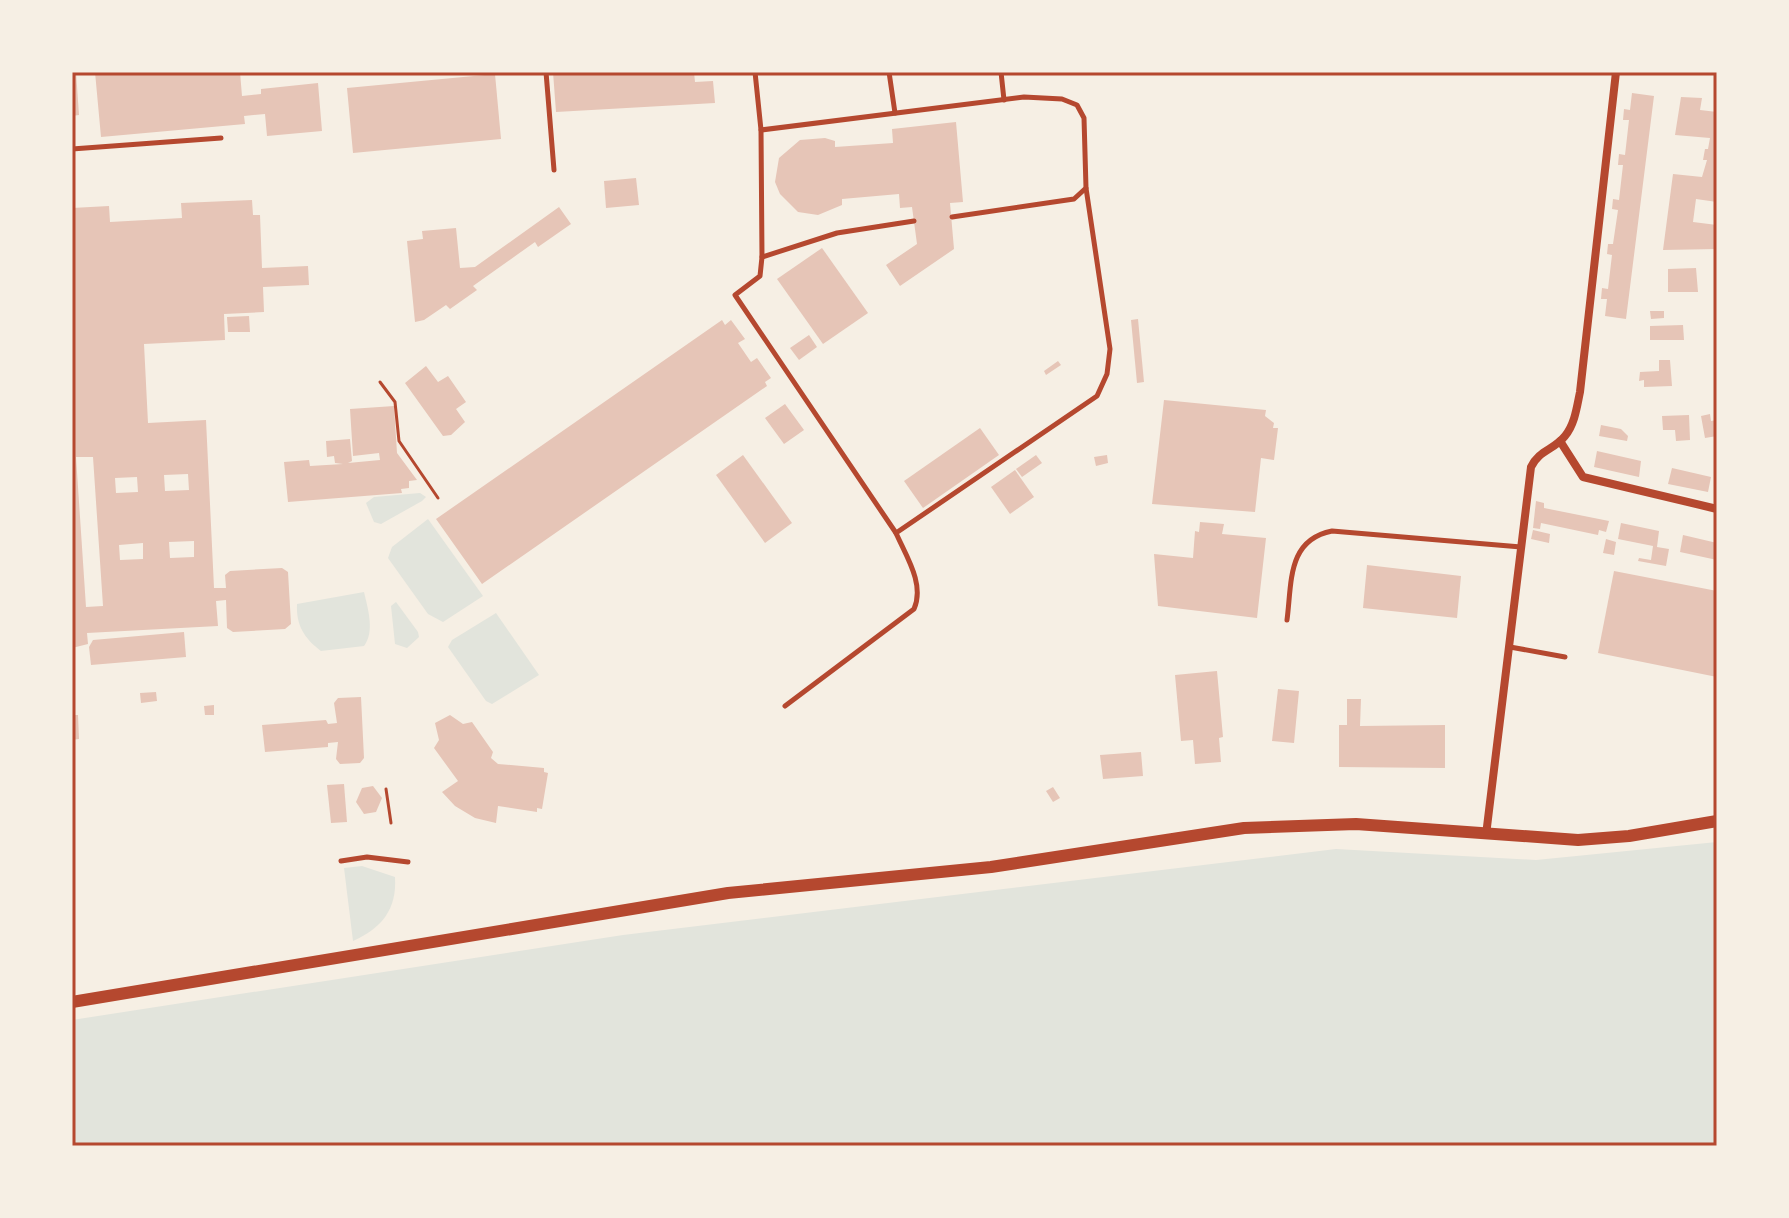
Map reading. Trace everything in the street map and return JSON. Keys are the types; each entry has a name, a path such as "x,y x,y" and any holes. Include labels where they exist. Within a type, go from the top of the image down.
{"street":[{"path":"1486,835 1531,467 1537,454 1560,441 1570,427 1580,392 1616,72"},
{"path":"1560,441 1583,477 1717,509"},
{"path":"72,1002 728,893 991,867 1244,828 1356,824 1578,840 1629,836 1717,821"}],"lane":[{"path":"546,72 554,170"},
{"path":"755,72 761,130 762,257 760,276 735,295 896,533 914,574 919,597 914,609 785,706"},
{"path":"889,72 895,113"},
{"path":"1001,72 1004,100"},
{"path":"761,130 1004,100 1062,99 1077,105 1084,118 1086,188 1110,349 1107,374 1097,396 896,533"},
{"path":"72,149 221,138"},
{"path":"952,217 1056,203 1074,199 1086,188"},
{"path":"762,257 837,233 914,221"},
{"path":"1287,620 1294,568 1300,549 1314,535 1332,531 1522,547"},
{"path":"1509,647 1565,657"},
{"path":"341,861 367,857 408,862"}],"path":[{"path":"380,382 395,402 399,441 438,498"},
{"path":"386,789 391,823"}],"shaded area":[{"path":"420,493 426,497 422,501 381,524 374,522 366,503 374,497"},
{"path":"428,519 483,596 443,622 428,614 388,558 392,547"},
{"path":"364,592 370,627 364,646 321,651 302,630 297,604"},
{"path":"396,602 418,632 419,637 407,648 395,644 391,606"},
{"path":"496,613 539,675 492,704 486,701 448,647 452,640"},
{"path":"1717,842 1717,1146 72,1146 72,1020 623,935 1336,849 1536,860"},
{"path":"362,866 395,877 395,888 386,916 372,930 353,941 344,868"}],"building":[{"path":"72,72 76,72 79,115 72,116"},
{"path":"95,72 240,72 242,96 261,94 261,89 318,83 322,131 267,136 265,114 244,116 245,124 101,137"},
{"path":"553,72 694,72 695,82 713,81 715,103 556,112"},
{"path":"495,74 501,139 353,153 347,88"},
{"path":"1632,93 1654,96 1626,319 1605,316 1607,299 1601,299 1602,288 1608,289 1612,255 1607,254 1608,244 1613,244 1618,210 1612,209 1613,199 1619,200 1623,165 1618,165 1619,154 1625,155 1629,120 1623,120 1624,109 1630,110"},
{"path":"1681,97 1702,98 1700,110 1717,112 1717,202 1696,199 1693,222 1717,225 1717,249 1663,250 1673,174 1702,177 1707,160 1703,160 1705,149 1708,149 1710,138 1675,135"},
{"path":"956,122 963,202 950,203 954,249 900,286 886,265 917,244 912,207 900,208 899,194 842,199 842,205 818,215 798,212 780,194 775,182 779,158 800,140 825,138 835,141 835,147 893,143 892,129"},
{"path":"636,178 639,205 606,208 604,181"},
{"path":"252,200 253,215 260,215 262,268 308,266 309,285 263,287 264,312 224,314 225,340 144,344 148,423 206,420 214,588 226,588 225,575 230,571 282,568 288,572 291,624 285,629 233,632 227,628 226,600 216,601 218,626 87,633 88,644 72,648 72,208 109,206 110,222 182,218 181,203","holes":["76,457 93,457 103,606 86,607","188,474 189,490 165,491 164,475","137,477 138,492 116,493 115,478","194,541 194,557 170,558 169,542","143,543 143,559 120,560 119,545"]},
{"path":"559,207 571,224 538,247 535,242 473,286 477,290 450,309 446,305 424,320 415,322 407,241 423,239 422,231 456,228 460,268 475,267"},
{"path":"822,248 868,313 823,344 777,279"},
{"path":"1696,268 1698,292 1668,292 1668,269"},
{"path":"1650,311 1664,311 1664,318 1651,319"},
{"path":"249,316 250,332 228,332 227,317"},
{"path":"1138,319 1144,382 1137,383 1131,320"},
{"path":"722,320 725,325 731,320 745,339 738,343 751,362 757,358 771,378 765,382 767,386 482,584 436,519"},
{"path":"1683,325 1684,340 1650,340 1650,326"},
{"path":"809,335 817,347 799,360 790,348"},
{"path":"1659,360 1670,360 1672,386 1644,387 1644,380 1639,381 1640,372 1659,371"},
{"path":"1058,361 1061,365 1046,375 1044,371"},
{"path":"426,366 438,382 448,376 466,402 456,409 465,422 451,435 443,436 405,383"},
{"path":"1164,400 1266,410 1265,416 1274,423 1273,428 1278,428 1274,460 1261,458 1255,512 1152,504"},
{"path":"785,404 804,430 784,444 765,418"},
{"path":"394,406 397,453 417,480 409,481 409,488 401,489 402,493 288,502 284,462 309,460 310,466 343,464 335,463 334,456 327,457 326,441 350,439 352,461 348,463 380,460 379,453 353,456 350,409"},
{"path":"1710,414 1711,421 1717,420 1717,436 1705,438 1701,416"},
{"path":"1689,415 1690,440 1676,441 1675,430 1663,430 1662,416"},
{"path":"1601,425 1621,429 1628,436 1627,441 1599,436"},
{"path":"980,428 999,455 923,508 904,481"},
{"path":"1597,451 1641,461 1639,477 1594,467"},
{"path":"743,455 792,523 765,543 716,475"},
{"path":"1036,455 1042,463 1022,477 1016,469"},
{"path":"1107,455 1108,463 1096,466 1094,457"},
{"path":"1672,468 1711,477 1708,492 1668,484"},
{"path":"1015,470 1034,497 1010,514 991,487"},
{"path":"1536,501 1544,503 1544,508 1609,521 1606,532 1599,530 1598,535 1541,523 1540,529 1533,528"},
{"path":"1200,522 1224,524 1222,534 1266,538 1257,618 1158,606 1154,554 1193,558 1195,531 1199,532"},
{"path":"1621,523 1659,531 1657,547 1669,549 1666,566 1638,561 1639,558 1651,560 1653,546 1618,539"},
{"path":"1533,530 1550,534 1549,543 1531,539"},
{"path":"1683,535 1717,543 1717,560 1680,552"},
{"path":"1606,539 1616,542 1614,555 1603,553"},
{"path":"1367,565 1461,576 1457,618 1363,608"},
{"path":"1614,571 1717,591 1717,677 1598,653"},
{"path":"184,632 186,657 91,665 89,647 93,640"},
{"path":"1217,671 1223,737 1219,738 1221,762 1195,764 1193,740 1181,741 1175,675"},
{"path":"1278,689 1299,691 1294,743 1272,741"},
{"path":"156,692 157,701 141,703 140,693"},
{"path":"361,697 364,758 360,763 340,764 336,759 338,742 328,743 328,747 265,752 262,725 326,720 328,724 337,723 334,703 338,698"},
{"path":"1347,699 1361,699 1360,726 1445,725 1445,768 1339,767 1339,725 1347,725"},
{"path":"214,705 214,715 205,715 204,706"},
{"path":"72,715 78,715 79,739 72,740"},
{"path":"450,715 463,724 472,722 493,752 491,758 498,764 544,768 544,772 548,773 542,809 537,808 537,812 498,806 496,823 475,818 455,806 442,792 458,781 434,748 439,740 435,723"},
{"path":"1141,752 1143,776 1103,779 1100,755"},
{"path":"344,784 347,822 331,823 327,785"},
{"path":"373,786 382,798 376,812 364,814 356,802 362,788"},
{"path":"1053,787 1060,798 1053,802 1046,791"}]}
